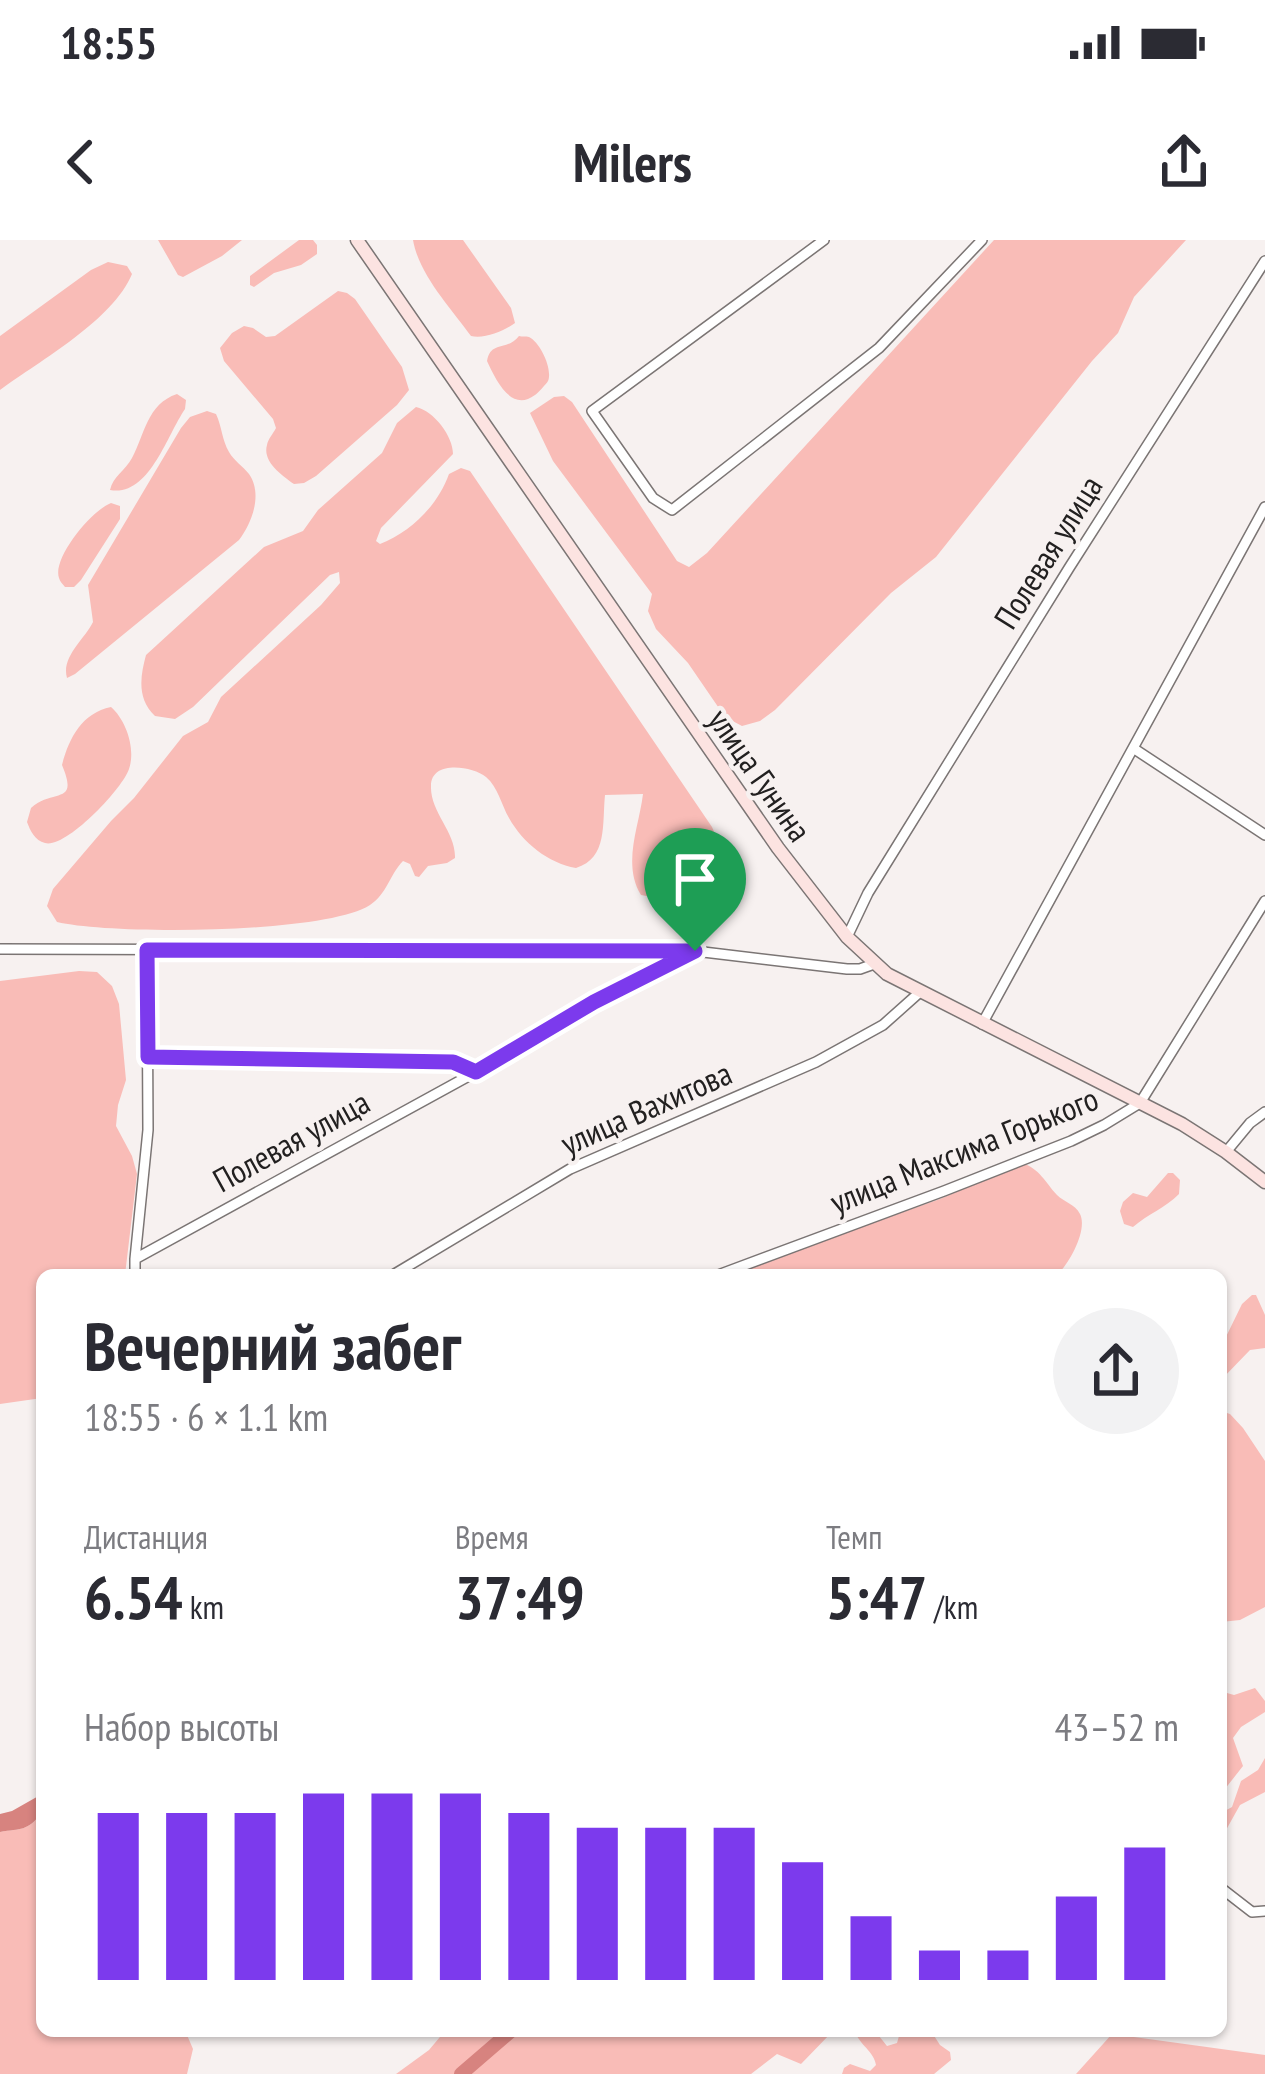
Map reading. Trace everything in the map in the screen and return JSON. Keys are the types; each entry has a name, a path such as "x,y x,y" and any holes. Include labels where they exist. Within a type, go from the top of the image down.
{"main road":[{"name":"улица Гунина","path":"357,240 778,848 847,938 874,964 920,992 1182,1124 1265,1182"}],"street":[{"path":"824,240 592,410 653,498 672,510 879,348 982,240"},
{"name":"Полевая улица","path":"847,938 868,893 1265,261"},
{"path":"982,1024 1265,507"},
{"path":"1133,748 1265,835"},
{"name":"улица Максима Горького","path":"734,1269 1071,1141 1140,1103 1265,901"},
{"path":"0,949 695,951 847,969 874,964"},
{"path":"136,1269 148,1130 147,950"},
{"name":"Полевая улица","path":"135,1259 594,1002 695,951"},
{"name":"улица Вахитова","path":"403,1269 570,1169 816,1063 883,1025 920,992"},
{"path":"148,1057 453,1062 476,1072"},
{"path":"1226,1152 1265,1112"},
{"path":"1227,1893 1252,1912 1265,1911"}],"shaded area":[{"path":"158,240 242,240 183,277"},
{"path":"299,240 313,240 317,254 250,285 250,276"},
{"path":"413,240 463,240 511,308 515,323 494,334 471,336 429,278"},
{"path":"994,240 1186,240 1134,297 1118,333 936,557 891,593 775,710 742,726 725,717 688,663 656,629 648,611 652,594 553,461 530,413 554,397 564,396 572,402 677,561 689,567 707,553"},
{"path":"108,262 127,266 132,274 123,291 93,323 0,390 0,336"},
{"path":"338,291 355,299 402,367 409,390 316,476 294,484 274,468 266,451 276,428 273,419 224,361 220,348 244,326 266,337 275,336"},
{"path":"519,336 537,344 549,376 536,394 519,400 505,392 487,361 492,350"},
{"path":"177,394 186,400 185,409 155,463 136,484 110,490 132,458 153,412"},
{"path":"416,407 441,425 453,454 381,528 376,541 391,539 422,516 449,474 461,468 470,471 712,827 718,842 714,862 673,901 641,895 632,858 643,794 605,795 598,848 576,868 546,857 529,843 486,777 453,768 438,772 431,786 455,858 428,866 419,877 403,861 376,900 346,915 217,929 123,929 57,922 47,906 53,889 183,736 208,722 221,697 321,605 340,583 339,572 330,575 175,719 155,716 145,702 141,679 146,655 264,547 303,531 318,510 382,453 397,423"},
{"path":"207,411 216,414 229,452 253,482 254,508 248,525 239,540 67,678 70,656 93,622 88,585 181,428 190,417"},
{"path":"111,503 120,506 120,519 81,580 74,587 65,587 58,569 67,547"},
{"path":"111,707 130,744 125,778 66,837 41,842 27,822 31,808 66,791 62,765 73,736 92,715"},
{"path":"79,971 97,972 112,986 119,1004 126,1080 116,1126 137,1174 126,1269 36,1269 36,1399 0,1404 0,981"},
{"path":"1022,1163 1038,1172 1080,1214 1079,1237 1062,1269 741,1269 940,1199"},
{"path":"1168,1173 1180,1180 1179,1194 1133,1227 1124,1224 1123,1202 1133,1193 1147,1197"},
{"path":"1256,1295 1265,1315 1265,1348 1250,1350 1227,1374 1227,1335 1242,1304"},
{"path":"1227,1413 1265,1461 1265,1607 1227,1621"},
{"path":"1255,1688 1265,1701 1265,1712 1233,1738 1243,1766 1227,1786 1227,1693"},
{"path":"1265,1758 1265,1792 1240,1805 1227,1828 1227,1810 1241,1781 1258,1770"},
{"path":"36,1797 32,1823 0,1832 0,1814"},
{"path":"36,1818 36,2037 188,2037 193,2049 187,2074 0,2074 0,1832 27,1826"},
{"path":"440,2037 827,2037 801,2064 777,2054 751,2074 396,2074"},
{"path":"880,2037 887,2046 897,2043 899,2037 935,2037 950,2052 951,2060 934,2074 842,2074 850,2064 870,2071 876,2065 860,2040"},
{"path":"1109,2037 1265,2055 1265,2074 1076,2074"}],"waterway":[{"path":"461,2074 504,2037"}],"route":[{"path":"147,950 695,951 594,1002 476,1072 453,1062 148,1057 147,950"}]}
